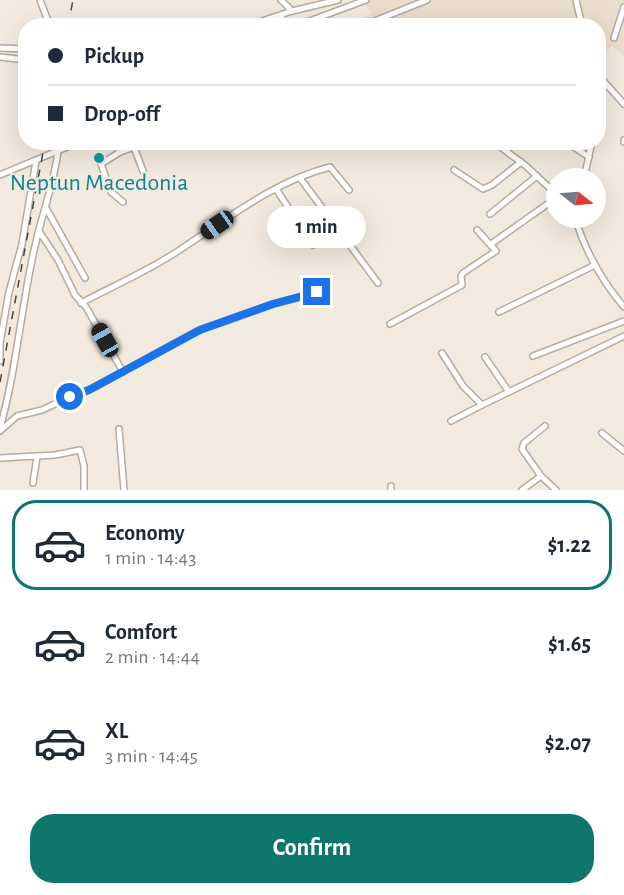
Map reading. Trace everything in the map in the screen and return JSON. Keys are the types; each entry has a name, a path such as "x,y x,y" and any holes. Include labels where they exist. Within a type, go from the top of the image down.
{"street":[{"path":"40,0 47,18"},
{"path":"281,0 292,11"},
{"path":"315,0 320,5"},
{"path":"272,18 338,0"},
{"path":"318,18 366,0"},
{"path":"382,18 427,0"},
{"path":"576,0 580,18"},
{"path":"614,38 624,7"},
{"path":"0,48 18,49"},
{"path":"0,58 18,60"},
{"path":"606,84 624,105"},
{"path":"0,176 62,150"},
{"path":"123,202 111,192 101,164 126,150"},
{"path":"135,150 142,171"},
{"path":"505,150 546,185"},
{"path":"578,150 589,157"},
{"path":"586,168 590,150"},
{"path":"0,429 18,350 35,245 58,152"},
{"path":"0,361 0,344 9,292 22,244 36,161"},
{"path":"454,170 483,189 492,185 521,162"},
{"path":"81,303 176,253 276,189 300,178 330,167 349,190"},
{"path":"490,214 537,176"},
{"path":"300,178 378,283"},
{"path":"276,189 313,245"},
{"path":"491,244 546,203"},
{"path":"46,208 85,278"},
{"path":"578,228 596,266 624,307"},
{"path":"390,324 462,285 463,273 496,251 477,230"},
{"path":"39,231 58,260 75,295 86,307 123,372"},
{"path":"499,312 596,266"},
{"path":"0,429 17,416 42,410 89,390 200,330 273,304 317,292"},
{"path":"533,356 624,321"},
{"path":"452,421 624,336"},
{"path":"442,353 463,386 482,405"},
{"path":"485,357 509,392"},
{"path":"545,426 522,446 524,453 541,476 556,490"},
{"path":"119,429 124,490"},
{"path":"602,433 624,451"},
{"path":"0,459 37,457 80,450 84,466 84,490"},
{"path":"33,483 37,457"},
{"path":"522,490 541,476"}],"shaded area":[{"path":"363,0 624,0 624,56 612,46 606,51 606,18 363,18 371,14"}],"railway":[{"path":"70,18 73,0"},
{"path":"0,382 44,150"}],"place":[{"name":"Neptun Macedonia","path":"99,158"}],"route":[{"path":"70,397 89,390 200,330 273,304 317,292"}]}
